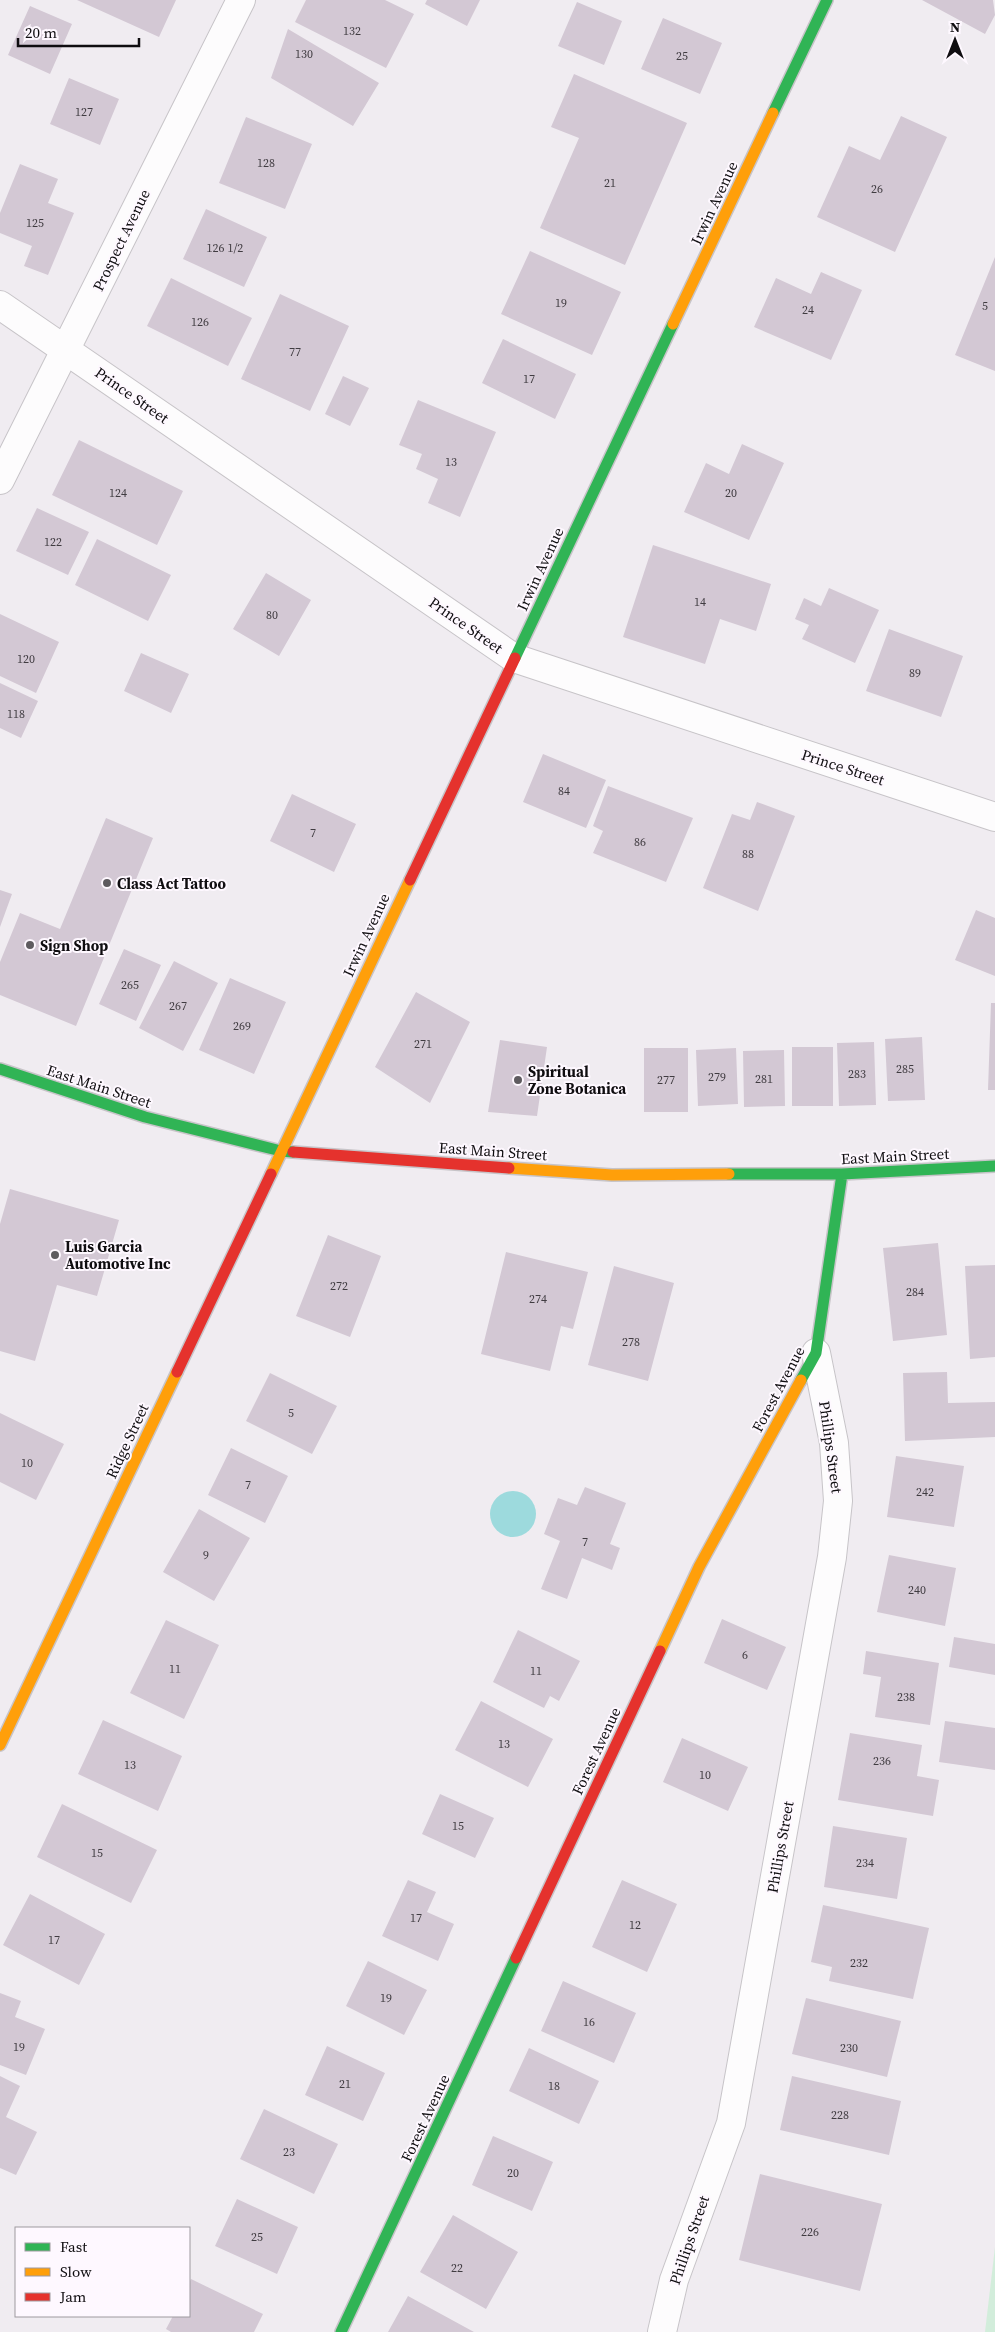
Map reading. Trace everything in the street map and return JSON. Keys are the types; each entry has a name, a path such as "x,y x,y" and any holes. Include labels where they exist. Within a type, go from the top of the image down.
{"street":[{"name":"Prospect Avenue","path":"0,480 241,0"},
{"name":"Irwin Avenue","path":"280,1151 827,0"},
{"name":"Prince Street","path":"0,305 514,658 995,817"},
{"name":"East Main Street","path":"0,1070 145,1117 280,1151 612,1175 842,1174 995,1166"},
{"name":"Ridge Street","path":"0,1745 280,1151"},
{"name":"Forest Avenue","path":"341,2332 699,1566 816,1352 842,1174"},
{"name":"Phillips Street","path":"662,2332 674,2280 731,2123 832,1557 838,1501 834,1443 816,1352"}],"green space":[{"path":"995,2247 995,2332 985,2332"}],"water":[{"path":"513,1491 526,1495 532,1501 536,1514 532,1527 526,1533 513,1537 500,1533 494,1527 490,1514 494,1501 500,1495"}],"building":[{"path":"77,0 176,0 159,37"},
{"path":"306,0 385,0 414,14 386,68 295,22"},
{"path":"427,0 480,0 467,26 425,4"},
{"path":"922,0 993,0 995,15 985,34"},
{"path":"577,2 622,21 604,65 558,46"},
{"path":"30,6 72,24 50,74 8,55"},
{"path":"663,18 722,43 700,94 641,69"},
{"path":"288,29 379,83 353,126 271,78"},
{"path":"574,74 687,123 625,265 540,228 579,138 551,127"},
{"path":"69,78 119,99 100,145 50,124"},
{"path":"901,116 947,137 895,252 817,217 849,146 880,160"},
{"path":"246,117 312,144 285,209 219,183"},
{"path":"20,164 58,179 48,203 74,213 48,275 24,266 32,246 0,233 0,213"},
{"path":"206,209 267,237 244,287 183,259"},
{"path":"530,251 621,292 592,355 501,314"},
{"path":"995,257 995,371 955,355"},
{"path":"821,272 862,290 831,360 754,327 776,278 811,294"},
{"path":"171,278 252,318 228,366 147,326"},
{"path":"280,294 349,326 310,411 241,379"},
{"path":"503,339 576,374 555,419 482,383"},
{"path":"343,376 369,388 350,426 325,414"},
{"path":"418,400 496,432 460,517 428,503 438,479 416,469 422,454 399,445"},
{"path":"79,440 183,491 157,545 52,495"},
{"path":"742,444 784,463 749,540 684,512 706,463 729,474"},
{"path":"37,508 89,532 68,575 16,551"},
{"path":"97,539 171,575 148,621 75,585"},
{"path":"653,545 771,584 756,631 720,619 705,664 623,637"},
{"path":"266,573 311,600 279,656 233,629"},
{"path":"829,588 879,610 855,663 802,639 809,625 795,619 804,598 821,606"},
{"path":"0,614 59,642 36,693 0,676"},
{"path":"889,629 963,656 941,717 866,691"},
{"path":"141,653 189,674 171,713 124,691"},
{"path":"0,683 38,701 21,738 0,728"},
{"path":"543,754 606,780 586,828 523,802"},
{"path":"608,786 693,818 666,882 593,853 603,831 593,826"},
{"path":"292,794 356,824 334,872 270,841"},
{"path":"757,802 795,816 758,911 703,888 732,814 750,820"},
{"name":"Class Act Tattoo","path":"106,818 153,838 76,1026 0,995 0,962 20,913 60,929"},
{"path":"0,890 12,894 0,927"},
{"path":"976,910 995,918 995,976 955,960"},
{"path":"124,949 161,965 136,1021 99,1004"},
{"path":"174,961 218,983 183,1051 139,1028"},
{"path":"230,978 286,1002 254,1074 199,1050"},
{"path":"416,992 470,1022 430,1103 375,1067"},
{"path":"991,1003 995,1003 995,1090 988,1090"},
{"path":"922,1037 925,1100 888,1101 885,1039"},
{"name":"Spiritual Zone Botanica","path":"500,1040 547,1047 537,1116 488,1112"},
{"path":"874,1042 876,1105 839,1106 837,1043"},
{"path":"792,1047 833,1047 833,1106 792,1106"},
{"path":"644,1048 688,1048 688,1112 644,1112"},
{"path":"736,1048 738,1104 698,1106 696,1050"},
{"path":"784,1050 785,1106 744,1107 743,1051"},
{"name":"Luis Garcia Automotive Inc","path":"10,1189 119,1220 97,1296 57,1285 35,1361 0,1351 0,1224"},
{"path":"328,1235 381,1256 350,1337 296,1316"},
{"path":"938,1243 947,1335 893,1341 883,1248"},
{"path":"506,1252 588,1272 573,1329 561,1326 550,1371 481,1354"},
{"path":"995,1265 995,1357 970,1359 965,1266"},
{"path":"614,1266 674,1283 648,1381 588,1365"},
{"path":"947,1372 948,1403 995,1402 995,1437 905,1441 903,1373"},
{"path":"270,1373 337,1406 312,1454 246,1421"},
{"path":"0,1413 64,1444 36,1500 0,1482"},
{"path":"231,1448 288,1476 265,1523 208,1495"},
{"path":"896,1456 964,1466 954,1527 887,1517"},
{"path":"585,1487 626,1503 610,1544 620,1548 612,1570 582,1558 567,1599 541,1589 560,1541 544,1534 558,1498 577,1505"},
{"path":"199,1509 250,1538 214,1601 163,1572"},
{"path":"889,1555 956,1568 945,1626 877,1612"},
{"path":"722,1619 786,1647 767,1690 704,1663"},
{"path":"166,1620 219,1645 184,1719 130,1693"},
{"path":"518,1630 580,1661 559,1701 550,1696 544,1708 493,1682"},
{"path":"954,1637 995,1644 995,1675 949,1667"},
{"path":"866,1651 939,1663 930,1725 875,1717 881,1677 863,1674"},
{"path":"481,1701 553,1739 528,1787 455,1750"},
{"path":"103,1720 182,1756 158,1811 78,1774"},
{"path":"945,1721 995,1728 995,1770 939,1762"},
{"path":"850,1733 922,1745 917,1776 939,1780 933,1816 838,1800"},
{"path":"682,1738 748,1767 728,1811 663,1782"},
{"path":"440,1794 494,1818 475,1858 422,1834"},
{"path":"62,1804 157,1850 131,1903 37,1857"},
{"path":"833,1826 907,1838 897,1899 824,1887"},
{"path":"408,1880 436,1892 427,1912 454,1924 438,1961 382,1936"},
{"path":"622,1880 677,1904 647,1972 592,1947"},
{"path":"30,1894 105,1934 79,1985 3,1945"},
{"path":"823,1905 929,1928 913,1999 829,1981 832,1967 811,1962"},
{"path":"368,1961 427,1990 404,2035 346,2006"},
{"path":"563,1981 636,2013 614,2063 541,2031"},
{"path":"0,1993 21,2001 15,2017 45,2029 26,2075 0,2065"},
{"path":"806,1998 901,2021 887,2077 792,2054"},
{"path":"327,2046 385,2073 363,2121 305,2095"},
{"path":"529,2048 599,2081 579,2124 509,2091"},
{"path":"0,2076 20,2086 6,2117 37,2132 16,2175 0,2168"},
{"path":"792,2076 901,2101 889,2155 780,2130"},
{"path":"264,2109 338,2144 314,2194 240,2159"},
{"path":"493,2136 553,2162 532,2211 472,2185"},
{"path":"760,2174 882,2204 860,2291 739,2260"},
{"path":"237,2199 298,2227 277,2274 215,2246"},
{"path":"453,2215 518,2252 486,2309 420,2272"},
{"path":"191,2279 263,2314 254,2332 171,2332 166,2329 172,2317 190,2317"},
{"path":"408,2296 474,2332 388,2332"}],"traffic: fast":[{"path":"773,113 827,0"},
{"path":"515,658 673,324"},
{"path":"0,1069 145,1117 281,1151 293,1152"},
{"path":"729,1174 842,1174 995,1166"},
{"path":"801,1380 816,1353 842,1174"},
{"path":"341,2332 516,1958"}],"traffic: slow":[{"path":"673,324 773,113"},
{"path":"271,1174 410,880"},
{"path":"509,1168 612,1175 729,1174"},
{"path":"0,1745 177,1372"},
{"path":"660,1651 699,1567 801,1380"}],"traffic: jam":[{"path":"410,880 515,658"},
{"path":"293,1152 509,1168"},
{"path":"177,1372 271,1174"},
{"path":"516,1958 660,1651"}],"place":[{"name":"Class Act Tattoo","path":"107,883"},
{"name":"Sign Shop","path":"30,945"},
{"name":"Spiritual Zone Botanica","path":"518,1080"},
{"name":"Luis Garcia Automotive Inc","path":"55,1255"}]}
